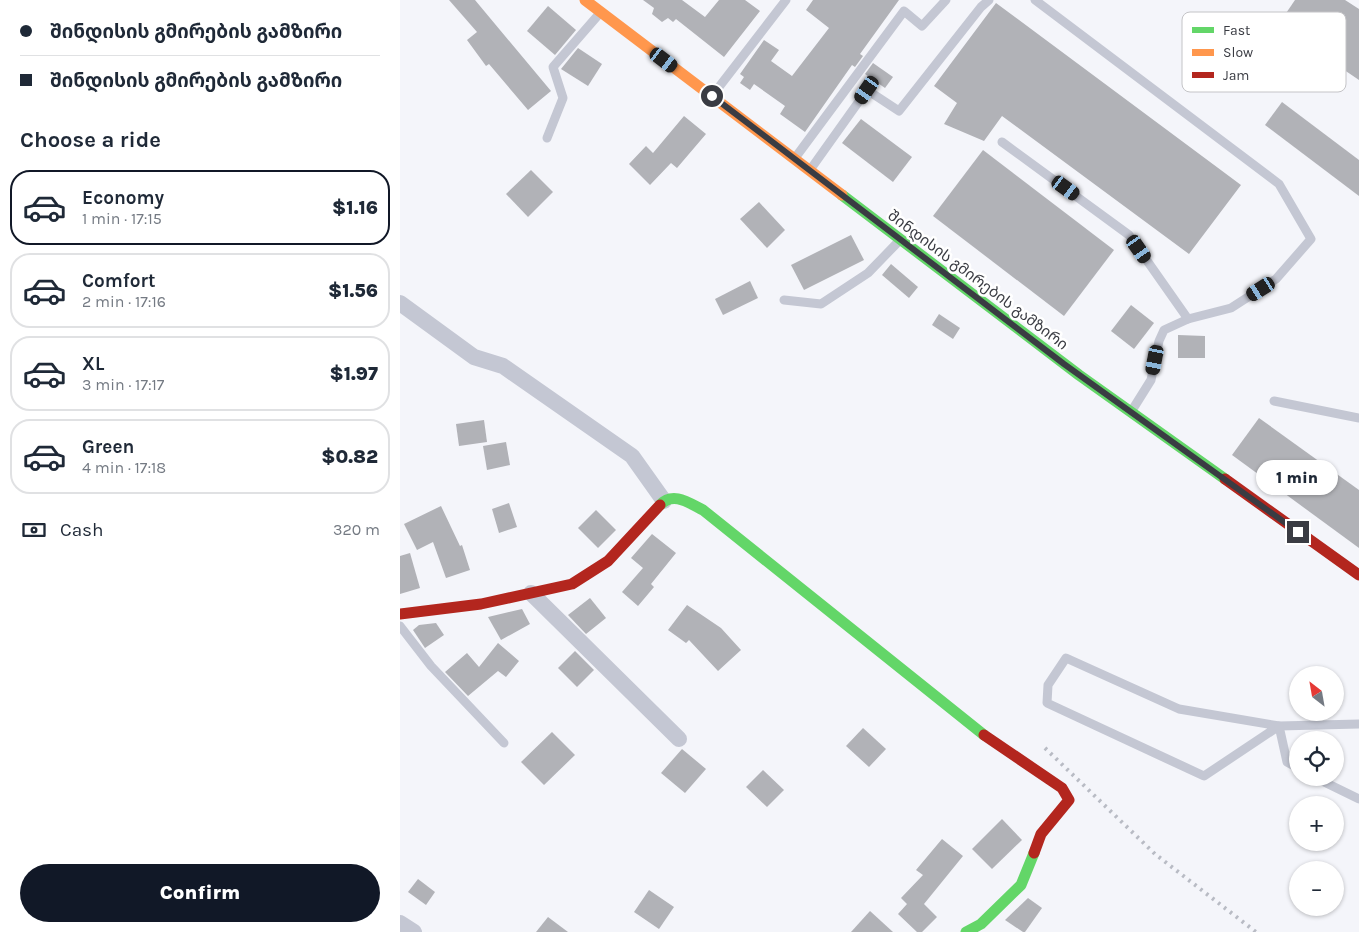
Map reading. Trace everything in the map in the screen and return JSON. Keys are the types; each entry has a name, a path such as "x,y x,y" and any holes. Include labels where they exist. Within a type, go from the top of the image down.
{"street":[{"name":"შინდისის გმირების გამზირი","path":"585,0 809,172 1131,412 1359,575"},
{"path":"400,303 474,357 503,366 632,456 664,501"},
{"path":"400,614 481,604 572,584 608,562 664,501 679,498 703,510 984,735 1062,788 1069,800 1041,834 1021,885 981,924 966,932"},
{"path":"531,593 679,739"},
{"path":"400,923 414,932"}],"lane":[{"path":"712,96 786,0"},
{"path":"794,159 904,11 922,26 946,0"},
{"path":"809,172 867,90 899,110 981,7 989,0"},
{"path":"1035,0 1279,184 1311,239 1276,279 1231,308 1188,319 1164,330 1159,341 1151,380 1131,412"},
{"path":"547,138 563,98 553,67 601,12"},
{"path":"1002,142 1129,235 1188,319"},
{"path":"784,300 821,304 868,273 900,240"},
{"path":"1274,402 1359,418"},
{"path":"400,626 431,666 504,743"},
{"path":"1279,726 1204,776 1047,703 1048,686 1066,658 1179,709 1279,726 1359,724"},
{"path":"1279,726 1287,762 1289,763"},
{"path":"1332,786 1359,799"}],"building":[{"path":"449,0 475,0 551,91 528,110 489,64 486,66 467,40 477,32"},
{"path":"643,0 682,0 705,17 719,0 745,0 760,11 724,57 676,19 673,22 668,18 662,22 652,14 654,8"},
{"path":"813,0 899,0 860,54 863,56 855,67 852,65 805,132 780,114 785,106 754,84 750,90 740,83 744,77 740,74 764,40 779,50 771,61 792,76 829,28 806,10"},
{"path":"1295,0 1345,0 1359,9 1359,80 1346,71 1346,12 1287,12"},
{"path":"996,3 1241,185 1189,254 1002,116 984,141 944,124 957,103 934,86"},
{"path":"548,6 576,30 555,55 527,31"},
{"path":"578,48 602,64 588,86 561,69"},
{"path":"873,63 893,77 885,88 865,74"},
{"path":"1282,102 1359,160 1359,196 1265,125"},
{"path":"684,116 706,134 677,168 671,163 650,185 629,164 646,146 653,153"},
{"path":"861,119 912,157 893,182 842,143"},
{"path":"983,150 1114,250 1064,316 933,216"},
{"path":"531,170 553,192 528,217 506,194"},
{"path":"759,202 785,230 767,248 740,219"},
{"path":"851,235 864,260 804,290 791,265"},
{"path":"891,264 918,287 909,298 882,275"},
{"path":"750,281 758,298 723,315 715,299"},
{"path":"1131,305 1154,323 1134,349 1111,331"},
{"path":"939,314 960,328 953,339 932,325"},
{"path":"1178,335 1205,336 1205,358 1178,358"},
{"path":"1259,418 1359,490 1359,548 1232,455"},
{"path":"484,420 487,442 459,446 456,424"},
{"path":"506,442 510,465 487,470 483,446"},
{"path":"509,503 517,527 499,533 492,509"},
{"path":"441,506 460,546 462,545 470,570 446,578 433,542 417,550 404,524"},
{"path":"596,510 616,530 598,548 578,528"},
{"path":"652,534 676,553 651,584 654,587 638,606 622,592 643,568 631,558"},
{"path":"410,553 420,588 400,594 400,556"},
{"path":"590,598 606,618 586,634 568,615"},
{"path":"687,605 721,628 741,650 718,671 689,640 686,643 668,630"},
{"path":"522,609 530,624 501,640 488,617"},
{"path":"436,623 444,635 425,648 413,630 419,625"},
{"path":"498,643 519,661 506,677 498,671 468,696 445,672 467,653 479,667"},
{"path":"575,651 594,670 577,687 558,668"},
{"path":"863,728 886,749 869,767 846,746"},
{"path":"552,732 575,755 544,785 521,762"},
{"path":"682,749 706,769 685,793 661,773"},
{"path":"763,770 784,790 767,807 746,787"},
{"path":"1002,819 1022,840 992,869 972,849"},
{"path":"942,839 963,856 924,904 937,917 922,932 917,932 898,914 907,904 901,898 923,875 916,870"},
{"path":"418,879 435,892 426,905 408,892"},
{"path":"649,890 674,907 659,929 634,912"},
{"path":"1028,898 1042,908 1025,932 1023,932 1005,920"},
{"path":"870,911 893,932 851,932"},
{"path":"548,917 568,932 536,932"}],"railway":[{"path":"1045,748 1155,854 1256,932"}],"traffic: fast":[{"path":"842,195 1079,375 1225,479"},
{"path":"660,505 670,499 676,499 703,510 984,735"},
{"path":"966,932 981,924 1021,885 1034,853"}],"traffic: slow":[{"path":"585,0 842,195"}],"traffic: jam":[{"path":"1225,479 1359,575"},
{"path":"400,614 481,604 572,584 608,561 660,505"},
{"path":"984,735 1062,788 1069,800 1041,834 1034,853"}],"route":[{"path":"712,96 809,172 1064,364 1298,532"}]}
